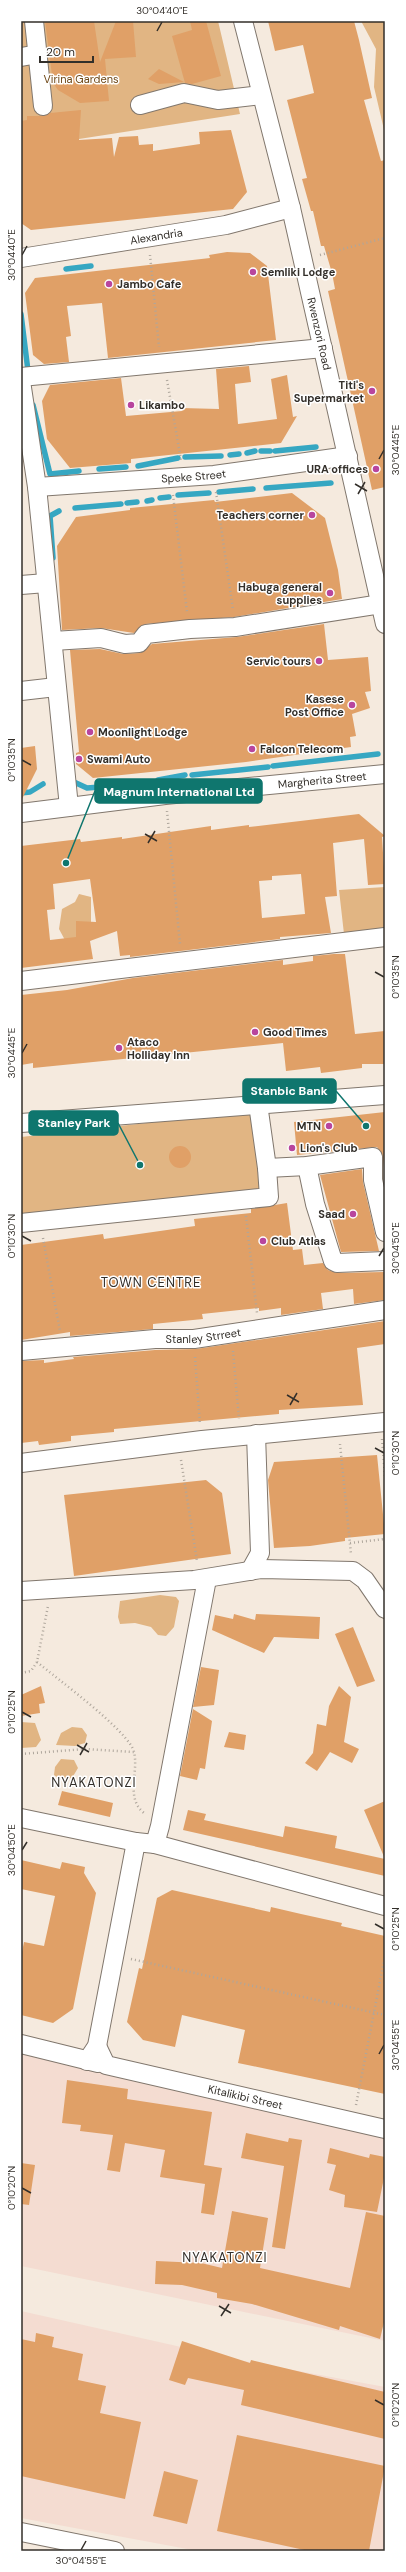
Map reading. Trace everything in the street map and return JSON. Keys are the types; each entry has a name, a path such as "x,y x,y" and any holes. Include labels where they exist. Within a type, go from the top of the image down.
{"street":[{"path":"34,21 30,56 44,106"},
{"name":"Rwenzori Road","path":"243,21 291,208 385,624"},
{"path":"140,105 184,94 218,100 261,95"},
{"name":"Alexandria","path":"21,258 226,225 291,208"},
{"path":"21,377 323,348"},
{"path":"21,381 38,487 56,687 70,807"},
{"name":"Speke Street","path":"38,487 214,476 348,456"},
{"path":"21,585 46,583"},
{"path":"53,641 101,638 125,644 139,643 146,634 190,629 235,627 381,604"},
{"path":"21,691 56,687"},
{"name":"Margherita Street","path":"21,813 165,795 385,774"},
{"path":"21,981 181,960 385,937"},
{"path":"21,1123 258,1104 382,1092"},
{"path":"21,1223 268,1197 267,1168 258,1104"},
{"path":"267,1168 307,1166 373,1157 371,1167 373,1180 385,1232"},
{"path":"307,1166 315,1204 333,1261 337,1263 385,1261"},
{"name":"Stanley Strreet","path":"21,1351 62,1346 194,1338 385,1310"},
{"path":"21,1462 202,1440 339,1425 384,1422"},
{"path":"248,1436 260,1552 274,1570"},
{"path":"250,1571 260,1552"},
{"path":"21,1591 200,1580 250,1571 353,1571 365,1580 385,1609"},
{"path":"155,1844 160,1826 200,1580"},
{"path":"21,1818 136,1842 155,1844 385,1906"},
{"path":"87,2062 97,2046 113,1955 136,1842"},
{"name":"Kitalikibi Street","path":"21,2044 87,2062 106,2065 385,2129"},
{"path":"97,2046 106,2065"},
{"path":"21,2532 115,2551"}],"path":[{"path":"148,238 162,363 178,479 190,629"},
{"path":"302,259 385,238"},
{"path":"214,476 226,547 235,627"},
{"path":"165,795 181,960"},
{"path":"244,1200 259,1328"},
{"path":"40,1221 62,1346"},
{"path":"232,1332 248,1436"},
{"path":"194,1338 202,1440"},
{"path":"384,1422 385,1476"},
{"path":"339,1425 353,1571"},
{"path":"175,1444 182,1465 200,1580"},
{"path":"350,1543 385,1540"},
{"path":"21,1673 31,1671 37,1662 52,1588"},
{"path":"37,1662 118,1730 134,1752 133,1792 140,1810 160,1826"},
{"path":"21,1754 85,1749 134,1752"},
{"path":"113,1955 385,2015"},
{"path":"353,2122 385,1956"}],"shaded area":[{"path":"21,2053 140,2075 283,2116 385,2138 385,2318 382,2331 385,2341 21,2266"},
{"path":"21,2311 239,2360 385,2387 385,2551 198,2551 21,2518"}],"green space":[{"name":"Virina Gardens","path":"21,21 218,21 240,114 21,148"},
{"path":"361,21 385,21 385,134 374,87 376,49"},
{"path":"385,887 385,931 344,934 339,890"},
{"path":"79,894 91,897 91,933 66,942 59,929 62,909 75,902"},
{"path":"254,1111 263,1192 21,1216 21,1137"},
{"path":"160,1595 176,1597 179,1601 174,1627 166,1636 158,1635 151,1627 135,1623 120,1624 118,1617 120,1601"},
{"path":"21,1722 35,1723 41,1740 36,1747 21,1748"},
{"path":"72,1727 82,1728 87,1735 85,1743 75,1746 56,1745 61,1733"},
{"path":"61,1759 74,1760 78,1768 72,1778 61,1780 54,1775 55,1767"}],"building":[{"path":"45,21 94,21 100,62 116,21 133,21 136,57 105,59 109,101 80,103 58,90 53,83"},
{"path":"190,21 206,21 221,76 192,84 185,83 172,36 192,30"},
{"path":"268,21 354,21 359,40 372,98 364,100 381,161 385,160 385,487 372,490 328,291 335,289 332,273 324,246 321,246 313,211 311,211 302,179 307,178 287,100 314,93 303,45 275,51"},
{"path":"159,69 184,82 159,84 148,79"},
{"path":"81,110 79,140 112,138 114,157 119,137 138,136 139,145 153,144 153,151 200,144 199,132 231,130 247,192 233,209 31,230 21,223 21,121 27,120 27,116 44,116 50,113"},
{"path":"227,252 250,253 267,266 276,340 108,358 102,303 67,306 71,336 66,337 69,362 44,364 33,355 25,293 35,278 210,258 209,255"},
{"path":"249,366 251,382 235,384 238,424 277,419 271,379 287,375 293,417 297,416 281,443 131,459 131,463 70,468 47,439 42,401 50,385 121,378 126,416 182,411 181,408 219,409 216,369"},
{"path":"292,493 325,518 338,570 342,599 234,617 145,624 134,633 101,628 62,630 57,546 76,517 130,510 130,508 214,500 215,502"},
{"path":"324,624 328,660 368,657 371,691 365,692 370,708 352,714 356,736 350,737 351,747 246,762 93,778 76,764 76,753 79,752 70,650 100,649 123,654 140,653 152,644 237,637"},
{"path":"35,746 37,769 21,801 21,748"},
{"path":"359,814 385,836 382,837 385,884 368,885 364,839 333,843 337,896 325,897 331,933 280,937 280,939 130,957 130,955 120,956 117,931 90,941 93,959 21,968 21,846 80,839 81,842 122,837 122,839 211,826 211,830 249,825 249,827","holes":["301,874 305,914 262,918 259,881 272,880 272,876","90,879 96,922 76,921 76,937 50,940 47,910 55,909 53,884"]},
{"path":"345,954 355,1034 385,1031 385,1064 362,1064 362,1068 321,1073 320,1067 286,1071 283,1043 33,1068 33,1063 21,1065 21,995 67,990 133,978 283,960 283,965 313,961 313,956"},
{"path":"385,1112 385,1177 383,1157 377,1147 297,1155 294,1122"},
{"path":"180,1146 188,1149 191,1157 188,1165 180,1168 172,1165 169,1157 172,1149"},
{"path":"362,1169 363,1182 379,1251 341,1252 320,1175"},
{"path":"287,1203 293,1250 302,1249 304,1265 323,1263 328,1270 337,1273 385,1272 385,1300 354,1304 353,1289 321,1293 323,1309 281,1315 281,1308 259,1311 259,1308 202,1314 203,1319 153,1324 153,1329 70,1336 70,1332 21,1340 21,1245 103,1234 104,1239 195,1226 194,1219 251,1213 251,1209"},
{"path":"385,1321 385,1344 357,1348 363,1405 279,1410 279,1414 114,1429 114,1432 71,1436 71,1441 39,1445 38,1441 21,1443 21,1361 44,1360 44,1363 74,1359 73,1357 155,1350 196,1349"},
{"path":"377,1455 385,1534 345,1538 345,1541 310,1546 274,1548 268,1480 274,1462"},
{"path":"206,1480 222,1493 231,1554 74,1576 64,1495"},
{"path":"234,1614 255,1620 256,1614 320,1617 319,1639 274,1637 264,1653 212,1630 215,1615 233,1619"},
{"path":"353,1627 375,1681 357,1687 335,1634"},
{"path":"201,1667 219,1670 214,1705 193,1707"},
{"path":"41,1686 45,1703 39,1704 40,1713 21,1716 21,1695"},
{"path":"339,1686 351,1697 344,1742 359,1749 352,1763 330,1752 317,1771 305,1763 313,1753 317,1724 326,1726 329,1706"},
{"path":"193,1709 212,1721 205,1769 200,1768 197,1780 180,1776"},
{"path":"229,1732 246,1735 244,1750 224,1747"},
{"path":"62,1791 113,1803 110,1817 58,1805"},
{"path":"385,1801 385,1859 364,1810"},
{"path":"188,1810 206,1814 204,1820 283,1837 285,1826 337,1836 335,1848 385,1859 385,1876 183,1830"},
{"path":"21,1860 60,1869 62,1862 85,1867 84,1873 96,1893 73,2009 53,2023 21,2015 21,1957 24,1942 44,1946 55,1896 21,1889"},
{"path":"172,1890 270,1912 271,1907 342,1923 341,1926 385,1936 385,2094 238,2063 245,2030 182,2015 175,2047 143,2040 127,2022 139,1968 142,1969 157,1898"},
{"path":"67,2080 128,2089 127,2099 212,2112 204,2165 222,2168 214,2215 201,2213 205,2184 160,2177 165,2150 125,2143 120,2172 107,2170 113,2135 80,2131 81,2125 62,2123"},
{"path":"246,2133 288,2142 289,2138 302,2140 285,2249 272,2247 284,2166 241,2158"},
{"path":"330,2148 369,2158 370,2154 385,2157 385,2173 377,2212 344,2207 345,2195 329,2190 336,2165 327,2163"},
{"path":"21,2163 35,2165 29,2205 21,2204"},
{"path":"232,2211 268,2218 260,2268 350,2288 366,2212 385,2216 385,2318 380,2339 340,2326 339,2330 252,2304 217,2298 217,2293 182,2285 155,2284 156,2261 201,2263 222,2268"},
{"path":"36,2333 54,2337 52,2347 83,2354 78,2380 106,2386 100,2413 141,2422 125,2499 21,2476 21,2339 35,2342"},
{"path":"182,2341 250,2363 251,2360 385,2392 385,2439 241,2405 244,2390 188,2378 185,2385 169,2380"},
{"path":"237,2435 385,2466 369,2551 309,2551 217,2531"},
{"path":"164,2471 198,2480 187,2524 153,2516"}],"waterway":[{"path":"66,269 91,266"},
{"path":"21,314 28,371"},
{"path":"33,405 50,474 79,471"},
{"path":"275,451 316,447"},
{"path":"247,453 255,451"},
{"path":"261,451 270,451"},
{"path":"230,455 239,454"},
{"path":"185,457 221,456"},
{"path":"138,466 178,458"},
{"path":"99,469 126,467"},
{"path":"266,488 331,483"},
{"path":"219,492 253,489"},
{"path":"178,495 209,493"},
{"path":"160,498 169,497"},
{"path":"147,501 152,500"},
{"path":"127,503 137,502"},
{"path":"75,508 121,504"},
{"path":"53,558 50,516 59,511"},
{"path":"273,766 378,754"},
{"path":"192,775 268,767"},
{"path":"158,780 185,775"},
{"path":"74,782 87,788 100,787"},
{"path":"117,785 139,782"},
{"path":"21,793 30,792 43,784"}],"place":[{"name":"Semliki Lodge","path":"253,272"},
{"name":"Jambo Cafe","path":"109,284"},
{"name":"Titi's Supermarket","path":"372,391"},
{"name":"Likambo","path":"131,405"},
{"name":"URA offices","path":"376,469"},
{"name":"Teachers corner","path":"312,515"},
{"name":"Habuga general supplies","path":"330,593"},
{"name":"Servic tours","path":"319,661"},
{"name":"Kasese Post Office","path":"352,705"},
{"name":"Moonlight Lodge","path":"90,732"},
{"name":"Falcon Telecom","path":"252,749"},
{"name":"Swami Auto","path":"79,759"},
{"name":"Magnum International Ltd","path":"66,863"},
{"name":"Good Times","path":"255,1032"},
{"name":"Ataco Holliday Inn","path":"119,1048"},
{"name":"MTN","path":"329,1126"},
{"name":"Stanbic Bank","path":"366,1126"},
{"name":"Lion's Club","path":"292,1148"},
{"name":"Stanley Park","path":"140,1165"},
{"name":"Saad","path":"353,1214"},
{"name":"Club Atlas","path":"263,1241"}],"district":[{"name":"TOWN CENTRE","path":"151,1282"},
{"name":"NYAKATONZI","path":"94,1782"},
{"name":"NYAKATONZI","path":"225,2257"}]}
